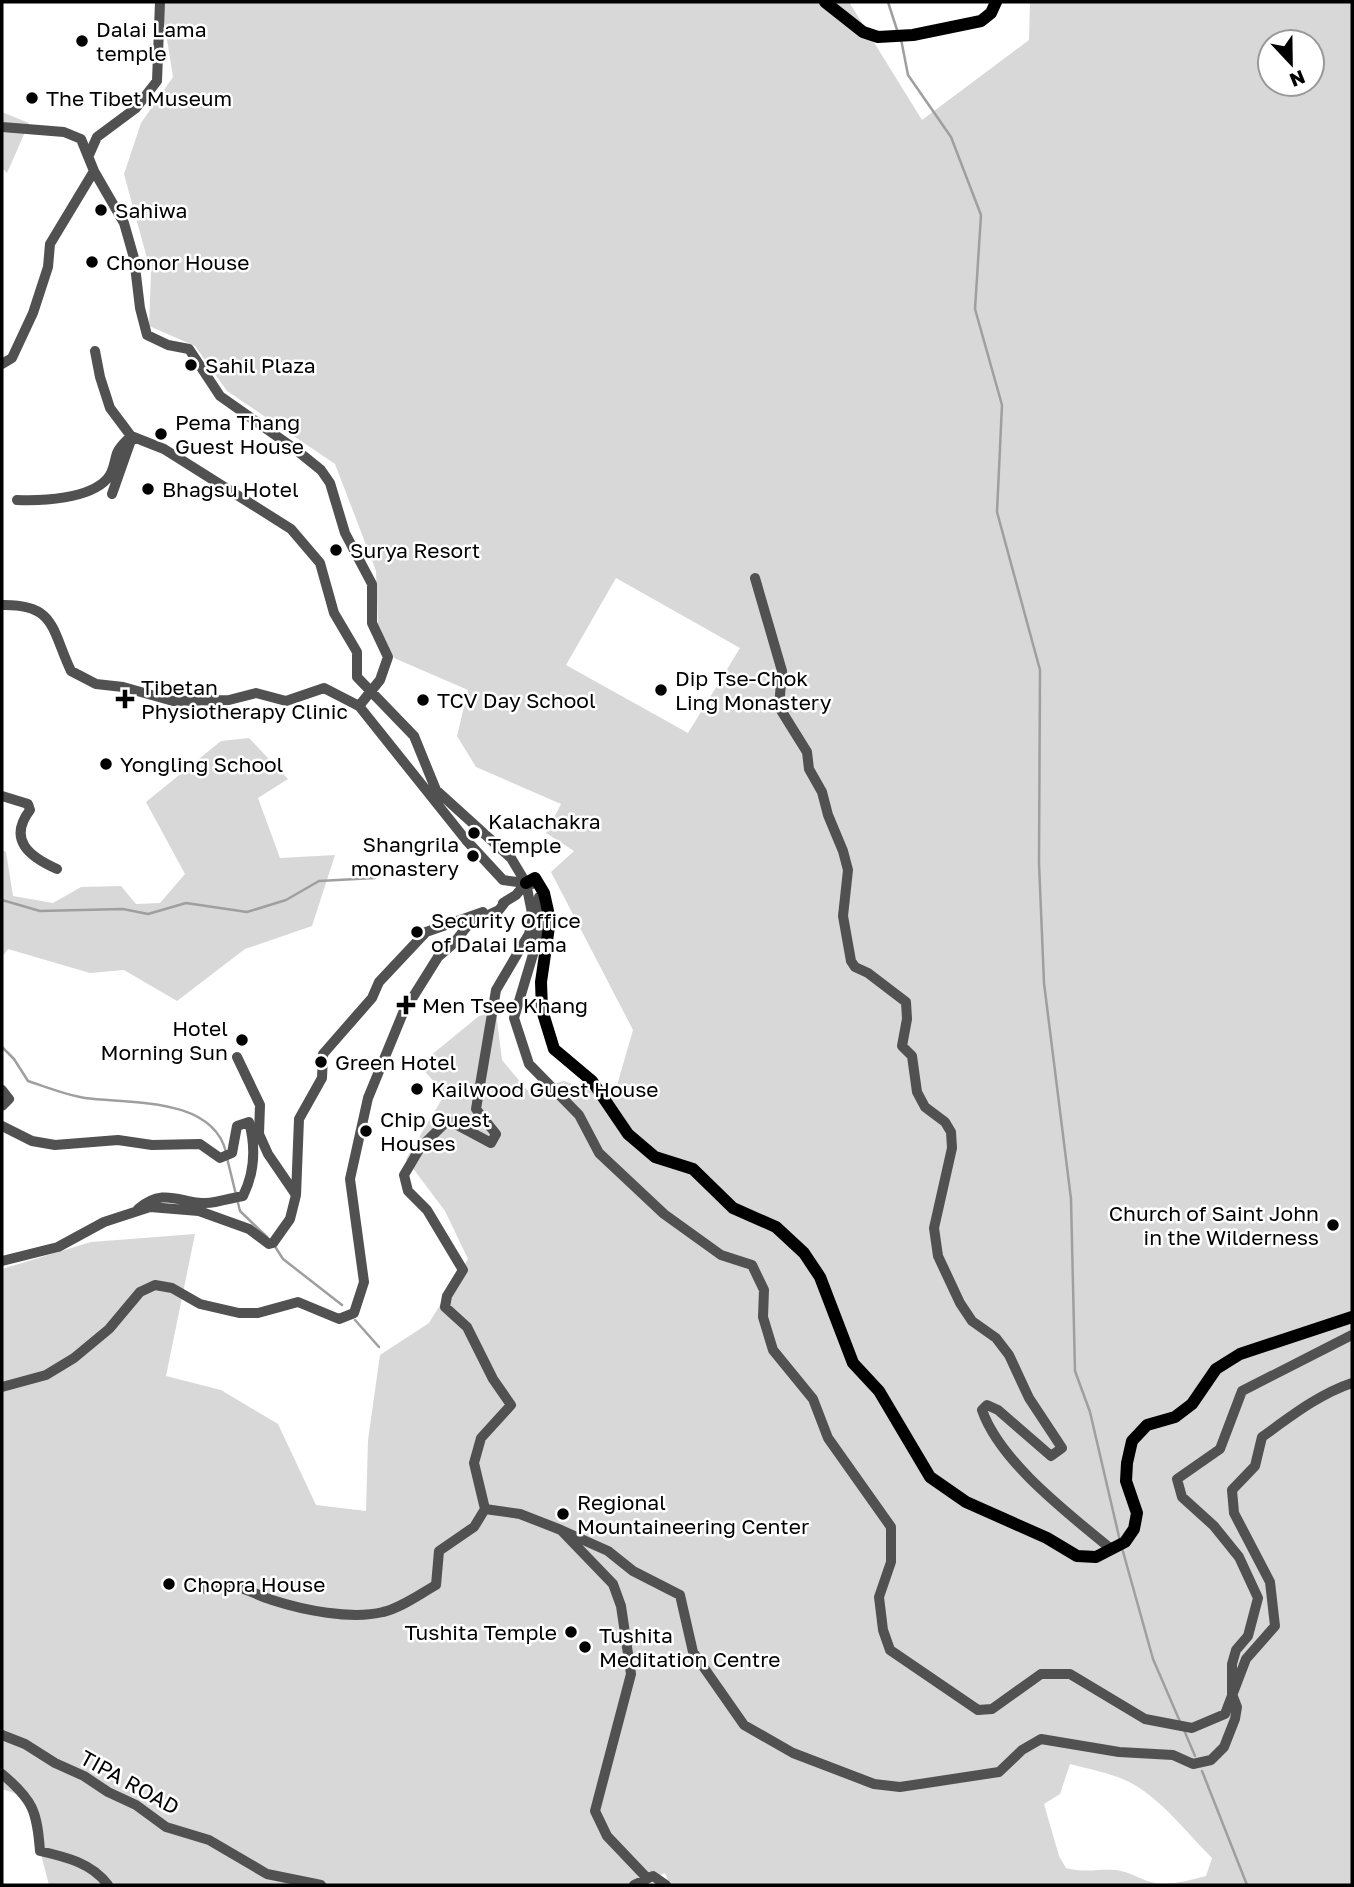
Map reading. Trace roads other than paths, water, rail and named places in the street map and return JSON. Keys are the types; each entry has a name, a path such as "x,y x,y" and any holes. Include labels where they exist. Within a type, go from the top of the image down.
{"main road":[{"path":"825,2 863,32 893,38 981,21 991,13 996,2"},
{"path":"526,883 535,878 540,882 550,920 541,982 542,1010 554,1049 592,1081 628,1134 655,1157 693,1169 733,1208 776,1227 804,1253 820,1277 853,1363 879,1391 930,1477 966,1502 1047,1538 1077,1556 1096,1557 1117,1546 1134,1529 1137,1513 1126,1481 1127,1464 1132,1441 1147,1425 1175,1417 1192,1404 1216,1369 1240,1354 1352,1317"}],"street":[{"path":"89,155 97,137 135,108 157,81 160,2"},
{"path":"2,127 64,132 81,139 94,172 124,223 134,258 140,308 147,335 168,345 189,349 220,396 295,449 321,470 330,483 345,533 372,584 372,623 388,657 380,680 359,706"},
{"path":"2,364 12,358 33,313 48,267 50,244 94,172"},
{"path":"95,351 110,408 132,437 164,449 290,529 320,563 334,613 357,652 357,677 414,736 436,790 511,858 526,883 533,918 529,934 496,990 476,1109 496,1134 491,1143 448,1120 420,1148 404,1175 408,1191 427,1210 463,1270 447,1296 445,1307 467,1328 493,1379 511,1405 481,1438 474,1462 485,1509 474,1527 439,1551 436,1585 383,1612 334,1614 251,1593 232,1583 206,1588"},
{"path":"112,494 132,437"},
{"path":"17,500 70,495 98,485 109,478 117,450 132,437"},
{"path":"755,578 782,671 779,707 807,752 809,769 822,792 848,870 844,916 851,961 855,967 868,973 906,1002 907,1019 902,1046 912,1056 917,1092 925,1107 945,1122 951,1132 952,1148 934,1228 938,1256 960,1303 972,1321 996,1338 1009,1355 1029,1398 1062,1448 1051,1456 998,1410 987,1405 982,1410 986,1422 1023,1472 1117,1546"},
{"path":"2,606 28,605 52,621 71,671 96,684 123,687 173,701 229,701 257,693 286,701 324,688 359,706 443,812 503,880 531,882 538,895 541,920 533,956 515,1010 514,1018 523,1050 539,1077 579,1115 599,1153 617,1171 664,1214 721,1255 752,1265 764,1290 763,1317 773,1350 813,1399 828,1438 891,1527 891,1562 879,1597 883,1630 890,1650 978,1710 992,1709 1041,1674 1070,1674 1145,1719 1189,1727 1225,1714 1246,1659 1275,1626 1270,1582 1234,1513 1231,1490 1255,1466 1262,1437 1306,1406 1336,1388 1352,1383"},
{"path":"2,796 28,804 30,810 22,822 20,837 28,852 57,869"},
{"path":"2,1261 58,1247 104,1223 150,1207 200,1211 249,1229 269,1244 279,1237 289,1219 296,1195 299,1119 322,1077 323,1054 372,998 379,982 426,932 495,909 526,883"},
{"path":"2,1387 46,1375 74,1358 109,1329 140,1292 155,1285 172,1288 200,1304 239,1313 258,1313 298,1303 339,1319 354,1313 363,1282 350,1179 368,1098 403,1013 438,957 453,944 468,924 499,910 506,901"},
{"path":"237,1057 260,1105 259,1134 296,1195"},
{"path":"2,1090 9,1099 2,1106"},
{"path":"4,1130 32,1141 55,1144 118,1140 152,1145 200,1144 225,1157 237,1126 249,1122 253,1136 253,1176 243,1196 214,1202 164,1196 148,1201 138,1210"},
{"path":"485,1509 520,1514 561,1530 608,1551 633,1571 680,1595 693,1652 744,1725 793,1753 874,1784 900,1787 999,1772 1022,1750 1041,1739 1119,1752 1173,1755 1193,1764 1211,1760 1224,1747 1232,1729 1237,1707 1232,1694 1232,1664 1236,1650 1248,1636 1258,1598 1240,1557 1214,1526 1181,1497 1177,1479 1220,1449 1242,1391 1352,1335"},
{"path":"561,1530 613,1584 621,1606 631,1674 617,1717 603,1788 595,1811 607,1836 646,1877"},
{"name":"TIPA ROAD","path":"2,1735 25,1744 55,1763 84,1776 107,1792 136,1805 166,1827 209,1840 267,1874 321,1885"},
{"path":"2,1774 16,1786 37,1813 40,1850 70,1858 99,1873 108,1885"},
{"path":"634,1885 653,1876 666,1885"}],"waterway":[{"path":"888,2 898,33"},
{"path":"901,39 908,75 951,137 981,215 975,309 1002,405 997,512 1040,670 1039,863 1044,983 1071,1199 1075,1371 1090,1412 1120,1541"},
{"path":"2,900 40,911 123,909 148,914 186,903 247,912 286,900 319,881 375,878"},
{"path":"2,1047 14,1059 28,1081 78,1097 145,1103 187,1112 204,1121 218,1134 226,1152"},
{"path":"227,1158 240,1211 267,1237"},
{"path":"276,1248 283,1259 342,1305"},
{"path":"355,1320 379,1347"},
{"path":"1122,1548 1153,1659 1181,1724"},
{"path":"1184,1730 1195,1756"},
{"path":"1202,1771 1247,1885"}],"place":[{"name":"Dalai Lama temple","path":"82,41"},
{"name":"The Tibet Museum","path":"32,98"},
{"name":"Sahiwa","path":"101,210"},
{"name":"Chonor House","path":"92,262"},
{"name":"Sahil Plaza","path":"191,365"},
{"name":"Pema Thang Guest House","path":"161,434"},
{"name":"Bhagsu Hotel","path":"148,489"},
{"name":"Surya Resort","path":"336,550"},
{"name":"Dip Tse-Chok Ling Monastery","path":"661,690"},
{"name":"Tibetan Physiotherapy Clinic","path":"125,699"},
{"name":"TCV Day School","path":"423,700"},
{"name":"Yongling School","path":"106,764"},
{"name":"Kalachakra Temple","path":"474,833"},
{"name":"Shangrila monastery","path":"473,856"},
{"name":"Security Office of Dalai Lama","path":"417,932"},
{"name":"Men Tsee Khang","path":"406,1005"},
{"name":"Hotel Morning Sun","path":"242,1040"},
{"name":"Green Hotel","path":"321,1062"},
{"name":"Kailwood Guest House","path":"417,1089"},
{"name":"Chip Guest Houses","path":"366,1131"},
{"name":"Church of Saint John in the Wilderness","path":"1333,1225"},
{"name":"Regional Mountaineering Center","path":"563,1514"},
{"name":"Chopra House","path":"169,1584"},
{"name":"Tushita Temple","path":"571,1632"},
{"name":"Tushita Meditation Centre","path":"585,1647"}]}
